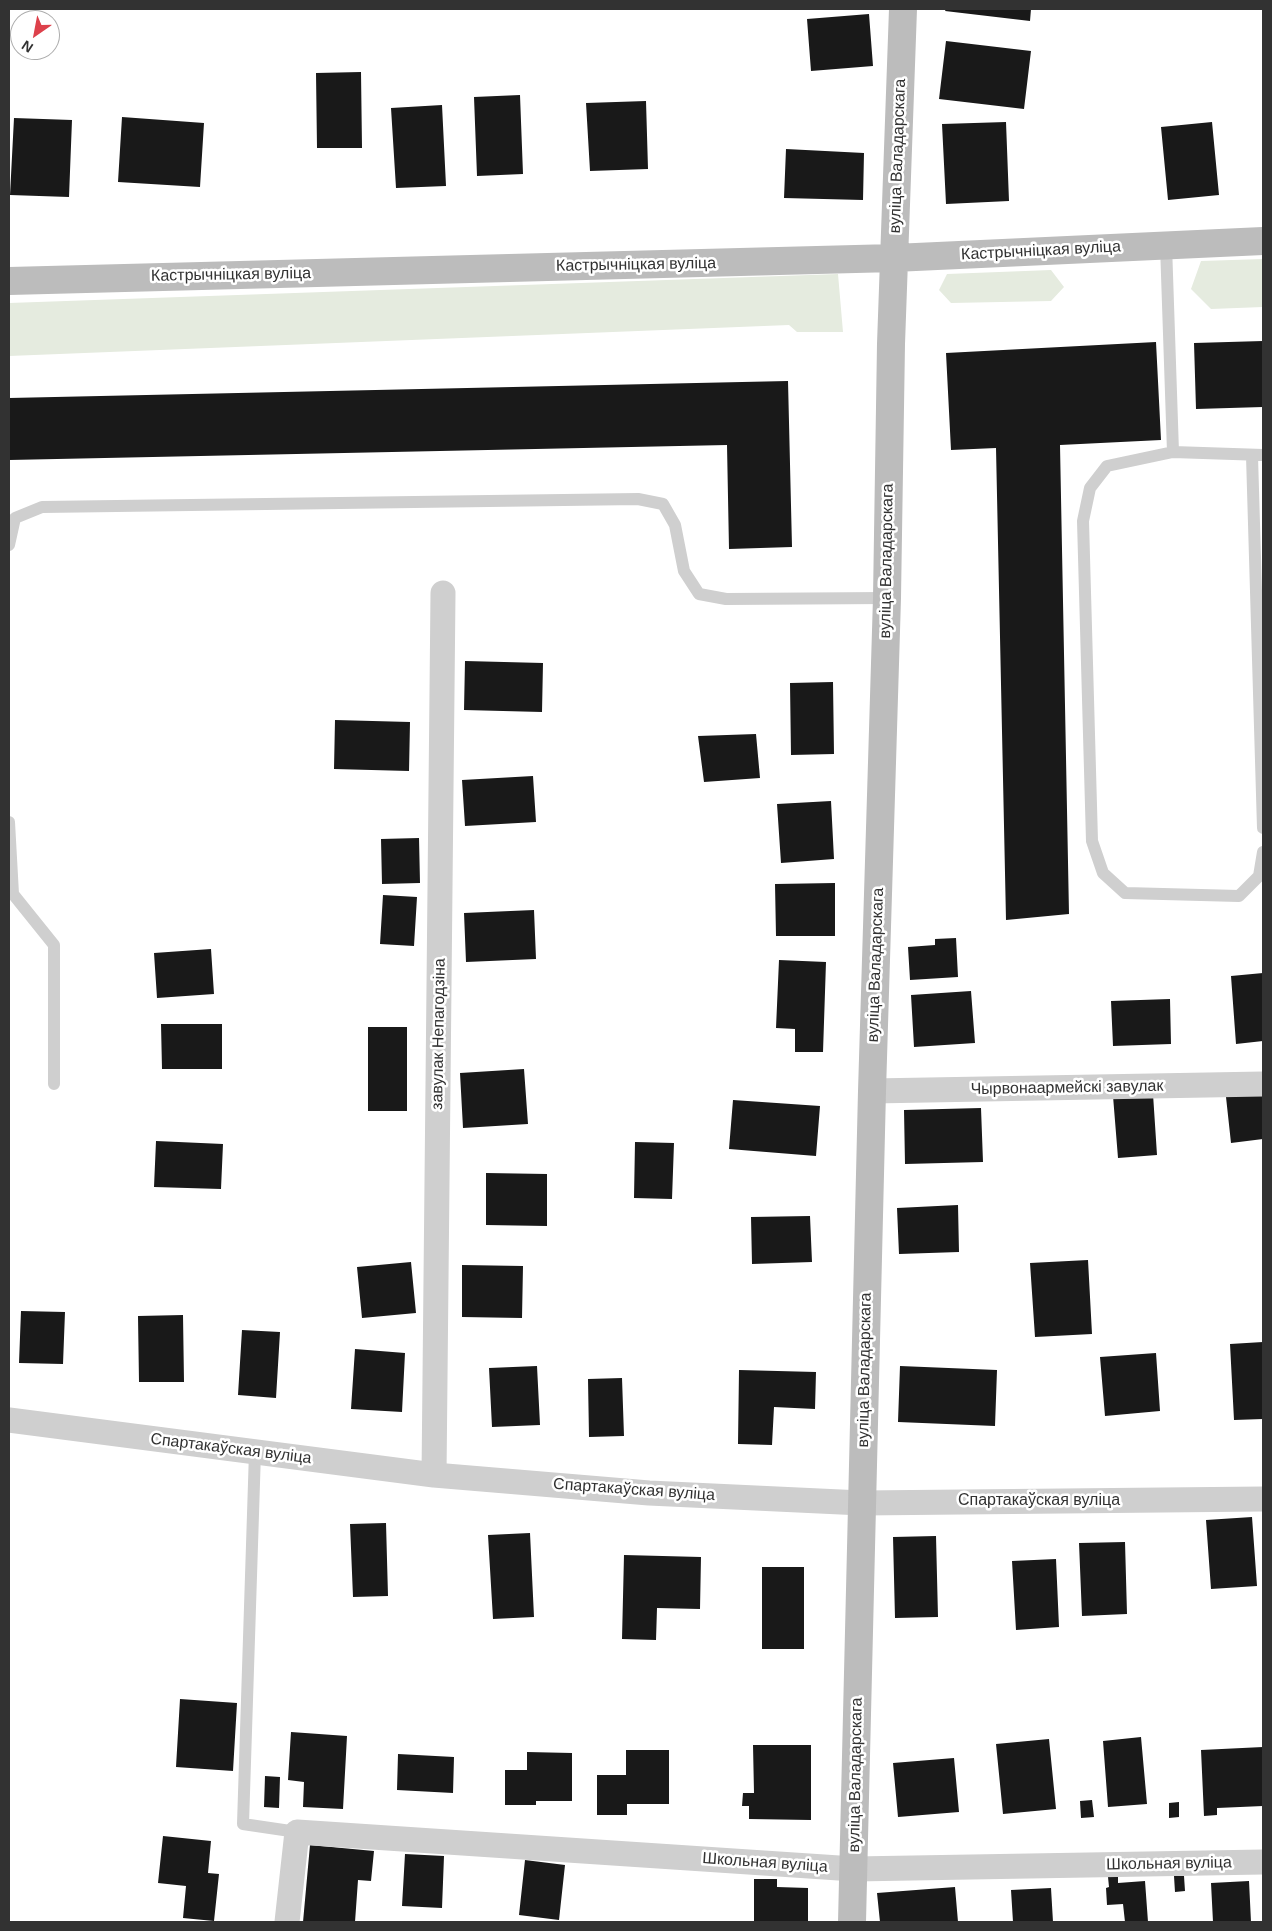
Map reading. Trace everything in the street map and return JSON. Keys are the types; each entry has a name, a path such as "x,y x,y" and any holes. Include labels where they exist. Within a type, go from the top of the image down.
{"main road":[{"name":"вуліца Валадарскага","path":"852,1922 872,1091 887,598 894,258 903,9"},
{"name":"Кастрычніцкая вуліца","path":"9,281 894,258 1263,241"}],"street":[{"name":"завулак Непагодзіна","path":"434,1475 443,593"},
{"name":"Чырвонаармейскі завулак","path":"872,1091 1263,1084"},
{"name":"Спартакаўская вуліца","path":"9,1420 434,1475 649,1493 862,1503 1263,1499"},
{"name":"Школьная вуліца","path":"297,1832 854,1870 1263,1862"},
{"path":"287,1922 297,1832"}],"lane":[{"path":"1166,245 1173,452"},
{"path":"1263,828 1258,455 1173,452 1107,466 1090,488 1083,521 1092,841 1103,873 1124,893 1239,896 1259,876 1263,852"},
{"path":"9,545 16,518 42,507 638,499 663,504 675,525 684,571 700,594 726,599 887,598"},
{"path":"9,822 13,894 54,945 54,1084"},
{"path":"255,1452 243,1824 297,1832"}],"shaded area":[{"path":"1263,259 1263,307 1211,309 1191,289 1201,261"},
{"path":"1051,270 1064,287 1051,301 951,303 939,290 947,274"},
{"path":"838,274 843,332 797,332 789,325 9,356 9,303"}],"building":[{"path":"946,9 1031,9 1030,21 945,11"},
{"path":"869,14 873,66 811,71 807,19"},
{"path":"946,41 1031,51 1024,109 939,99"},
{"path":"361,72 362,148 317,148 316,73"},
{"path":"520,95 523,174 477,176 474,97"},
{"path":"646,101 648,169 590,171 586,103"},
{"path":"442,105 446,186 396,188 391,108"},
{"path":"122,117 204,123 200,187 118,182"},
{"path":"14,118 72,120 69,197 10,195"},
{"path":"1006,122 1009,201 946,204 942,124"},
{"path":"1212,122 1219,195 1168,200 1161,127"},
{"path":"786,149 864,153 863,200 784,198"},
{"path":"1263,341 1263,407 1196,409 1194,343"},
{"path":"1156,342 1161,440 1060,445 1069,914 1006,920 996,448 951,450 946,353"},
{"path":"788,381 792,547 729,549 727,445 9,460 9,398"},
{"path":"465,661 543,663 542,712 464,710"},
{"path":"833,682 834,754 791,755 790,683"},
{"path":"335,720 410,722 409,771 334,769"},
{"path":"756,734 760,778 704,782 698,736"},
{"path":"533,776 536,822 465,826 462,780"},
{"path":"831,801 834,859 781,863 777,804"},
{"path":"419,838 420,883 382,884 381,839"},
{"path":"835,883 835,936 776,936 775,884"},
{"path":"383,895 417,897 414,946 380,944"},
{"path":"534,910 536,959 466,962 464,913"},
{"path":"956,938 958,977 910,980 908,947 935,945 935,939"},
{"path":"211,949 214,994 157,998 154,953"},
{"path":"779,960 826,962 823,1052 795,1052 795,1029 776,1028"},
{"path":"1263,973 1263,1041 1236,1044 1231,976"},
{"path":"971,991 975,1043 914,1047 911,995"},
{"path":"1170,999 1171,1044 1113,1046 1111,1001"},
{"path":"161,1024 222,1024 222,1069 162,1069"},
{"path":"368,1027 407,1027 407,1111 368,1111"},
{"path":"524,1069 528,1124 463,1128 460,1073"},
{"path":"1153,1094 1157,1155 1118,1158 1113,1096"},
{"path":"1263,1094 1263,1139 1231,1143 1226,1097"},
{"path":"733,1100 820,1106 816,1156 729,1149"},
{"path":"981,1108 983,1162 905,1164 904,1110"},
{"path":"156,1141 223,1144 221,1189 154,1187"},
{"path":"635,1142 674,1143 672,1199 634,1198"},
{"path":"486,1173 547,1174 547,1226 486,1225"},
{"path":"958,1205 959,1252 899,1254 897,1208"},
{"path":"810,1216 812,1262 752,1264 751,1217"},
{"path":"1088,1260 1092,1334 1035,1337 1030,1263"},
{"path":"411,1262 416,1313 362,1318 357,1267"},
{"path":"462,1265 523,1266 522,1318 462,1317"},
{"path":"21,1311 65,1312 63,1364 19,1363"},
{"path":"183,1315 184,1382 139,1382 138,1316"},
{"path":"242,1330 280,1332 276,1398 238,1395"},
{"path":"1263,1342 1263,1419 1234,1420 1230,1344"},
{"path":"355,1349 405,1353 402,1412 351,1409"},
{"path":"1156,1353 1160,1411 1105,1416 1100,1357"},
{"path":"537,1366 540,1425 492,1427 489,1368"},
{"path":"900,1366 997,1370 995,1426 898,1422"},
{"path":"739,1370 816,1372 815,1409 774,1407 772,1445 738,1444"},
{"path":"622,1378 624,1436 589,1437 588,1379"},
{"path":"1252,1517 1257,1586 1211,1589 1206,1520"},
{"path":"386,1523 388,1596 353,1597 350,1524"},
{"path":"530,1533 534,1617 493,1619 488,1535"},
{"path":"936,1536 938,1617 895,1618 893,1537"},
{"path":"1125,1542 1127,1614 1082,1616 1079,1543"},
{"path":"624,1555 701,1557 700,1609 657,1608 656,1640 622,1639"},
{"path":"1056,1559 1059,1627 1016,1630 1012,1561"},
{"path":"762,1567 804,1567 804,1649 762,1649"},
{"path":"180,1699 237,1703 233,1771 176,1767"},
{"path":"291,1732 347,1736 343,1809 303,1807 304,1782 288,1780"},
{"path":"1141,1737 1147,1804 1108,1807 1103,1741"},
{"path":"1049,1739 1056,1809 1003,1814 996,1744"},
{"path":"753,1745 811,1745 811,1820 749,1819 749,1806 742,1806 743,1793 754,1793"},
{"path":"1263,1747 1263,1806 1217,1808 1217,1815 1204,1816 1201,1750"},
{"path":"626,1750 669,1750 669,1804 627,1804 627,1815 597,1815 597,1775 626,1775"},
{"path":"527,1752 572,1753 572,1801 536,1801 536,1805 505,1805 505,1770 527,1770"},
{"path":"398,1754 454,1757 453,1793 397,1790"},
{"path":"954,1758 959,1812 898,1817 893,1763"},
{"path":"265,1776 280,1777 279,1808 264,1807"},
{"path":"1092,1800 1094,1817 1081,1818 1080,1801"},
{"path":"1179,1802 1179,1817 1169,1818 1169,1803"},
{"path":"163,1836 211,1841 208,1873 219,1874 214,1921 183,1918 186,1886 158,1883"},
{"path":"310,1845 374,1851 371,1881 358,1880 355,1922 303,1922"},
{"path":"405,1854 444,1856 442,1908 402,1906"},
{"path":"525,1860 565,1865 559,1920 519,1915"},
{"path":"1174,1876 1184,1876 1185,1891 1175,1892"},
{"path":"1108,1877 1118,1877 1118,1883 1145,1881 1148,1922 1125,1922 1123,1904 1107,1905 1106,1888 1109,1887"},
{"path":"754,1879 777,1879 777,1887 808,1888 808,1922 754,1922"},
{"path":"1249,1881 1251,1922 1213,1922 1211,1883"},
{"path":"955,1887 958,1922 880,1922 877,1893"},
{"path":"1051,1888 1053,1922 1013,1922 1011,1890"}]}
